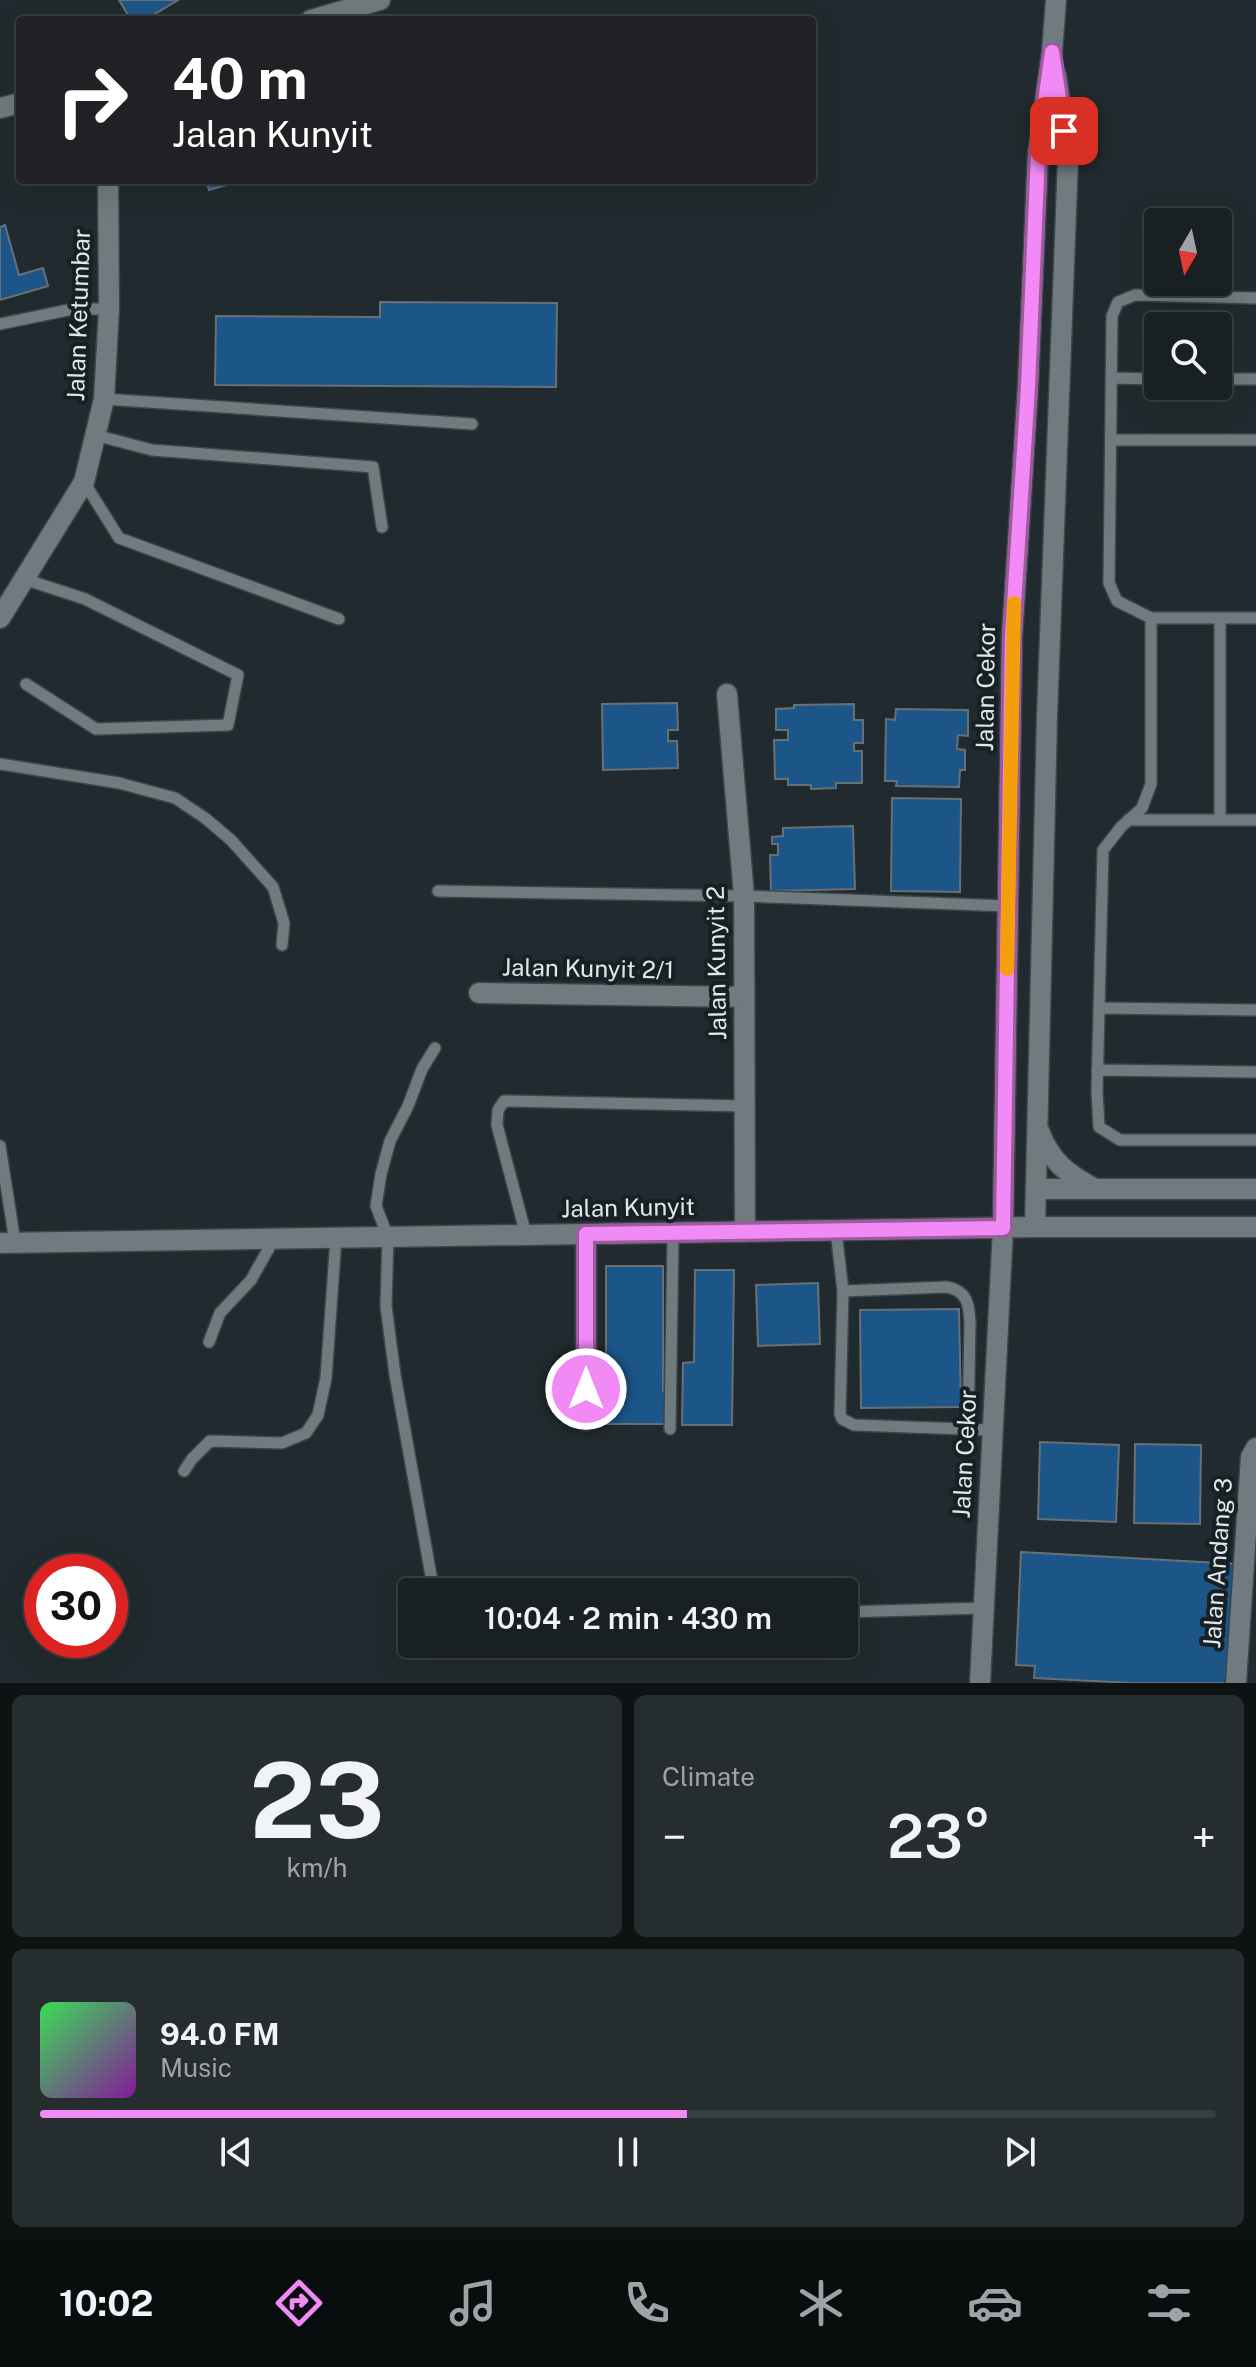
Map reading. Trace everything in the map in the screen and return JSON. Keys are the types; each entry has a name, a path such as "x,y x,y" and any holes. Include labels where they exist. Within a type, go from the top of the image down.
{"street":[{"path":"325,16 380,0"},
{"name":"Jalan Cekor","path":"980,1683 1003,1228 1012,636 1028,387 1038,153 1056,0"},
{"name":"Jalan Cekor","path":"1035,1227 1047,716 1068,158 1052,52"},
{"name":"Jalan Ketumbar","path":"0,618 84,482 104,399 109,309 108,184"},
{"name":"Jalan Kunyit 2","path":"727,694 744,896 745,1232"},
{"name":"Jalan Kunyit 2/1","path":"479,993 744,997"},
{"path":"1037,1127 1047,1152 1055,1161 1072,1177 1095,1189"},
{"path":"1003,1228 1036,1189 1256,1189"},
{"name":"Jalan Kunyit","path":"8,1242 1035,1227 1256,1227"},
{"path":"586,1234 586,1420"},
{"name":"Jalan Andang 3","path":"1236,1683 1250,1568 1251,1457 1256,1448"}],"lane":[{"path":"1256,298 1135,295 1118,302 1112,316 1109,583 1117,601 1151,618 1256,618"},
{"path":"0,324 73,309 109,309"},
{"path":"1111,378 1144,379"},
{"path":"1232,379 1256,379"},
{"path":"104,399 472,424"},
{"path":"95,435 152,450 373,467 382,527"},
{"path":"1111,440 1256,440"},
{"path":"84,482 119,538 339,619"},
{"path":"24,579 85,599 238,675 228,725 96,729 26,684"},
{"path":"1151,618 1151,784 1142,808 1103,850 1097,1070 1099,1127 1120,1140 1256,1140"},
{"path":"1220,618 1220,820"},
{"path":"0,764 119,783 175,798 231,840 273,887 284,923 282,945"},
{"path":"1128,820 1256,820"},
{"path":"438,891 744,896 1008,906"},
{"path":"1099,1008 1256,1010"},
{"path":"431,1578 395,1375 386,1306 388,1237 376,1206 390,1141 422,1069 435,1048"},
{"path":"1097,1070 1256,1072"},
{"path":"526,1235 497,1125 498,1110 504,1101 744,1106"},
{"path":"0,1146 8,1242"},
{"path":"836,1231 843,1291 842,1419 854,1425 992,1430"},
{"path":"670,1429 673,1233"},
{"path":"209,1342 220,1313 251,1280 274,1238"},
{"path":"184,1471 210,1441 282,1443 306,1433 318,1415 326,1378 336,1238"},
{"path":"843,1291 946,1287 958,1289 964,1294 969,1305 970,1322 968,1429"},
{"path":"858,1612 983,1608"}],"building":[{"path":"119,0 178,0 152,16 129,16"},
{"path":"207,184 230,184 209,190"},
{"path":"5,225 19,275 43,268 48,286 0,300 0,227"},
{"path":"380,302 557,303 556,387 215,385 216,316 380,317"},
{"path":"677,703 678,730 668,730 668,741 677,741 678,768 603,770 602,704"},
{"path":"854,704 854,720 863,720 863,743 854,743 854,751 862,751 862,783 836,783 836,788 811,789 811,785 788,785 788,779 775,779 774,740 788,740 788,730 776,730 776,709 794,708 794,705"},
{"path":"896,709 968,710 968,736 958,735 957,749 965,750 965,770 960,770 959,787 896,786 897,781 885,781 886,719 895,720"},
{"path":"892,798 961,799 960,892 891,891"},
{"path":"853,826 855,889 771,891 770,855 778,855 778,844 772,844 772,837 783,836 783,828"},
{"path":"606,1266 663,1266 663,1391 667,1391 667,1424 606,1424"},
{"path":"695,1270 734,1270 732,1425 682,1425 683,1363 694,1362"},
{"path":"818,1283 820,1344 758,1346 756,1285"},
{"path":"959,1309 961,1407 861,1408 860,1310"},
{"path":"1040,1442 1119,1445 1116,1522 1038,1519"},
{"path":"1135,1444 1201,1445 1200,1524 1134,1523"},
{"path":"1021,1552 1237,1564 1231,1683 1132,1683 1034,1678 1035,1666 1016,1665"}],"slow traffic":[{"path":"1007,969 1014,603"}],"route":[{"path":"586,1389 586,1234 1003,1228 1012,636 1028,387 1038,153 1052,52 1064,131"}]}
